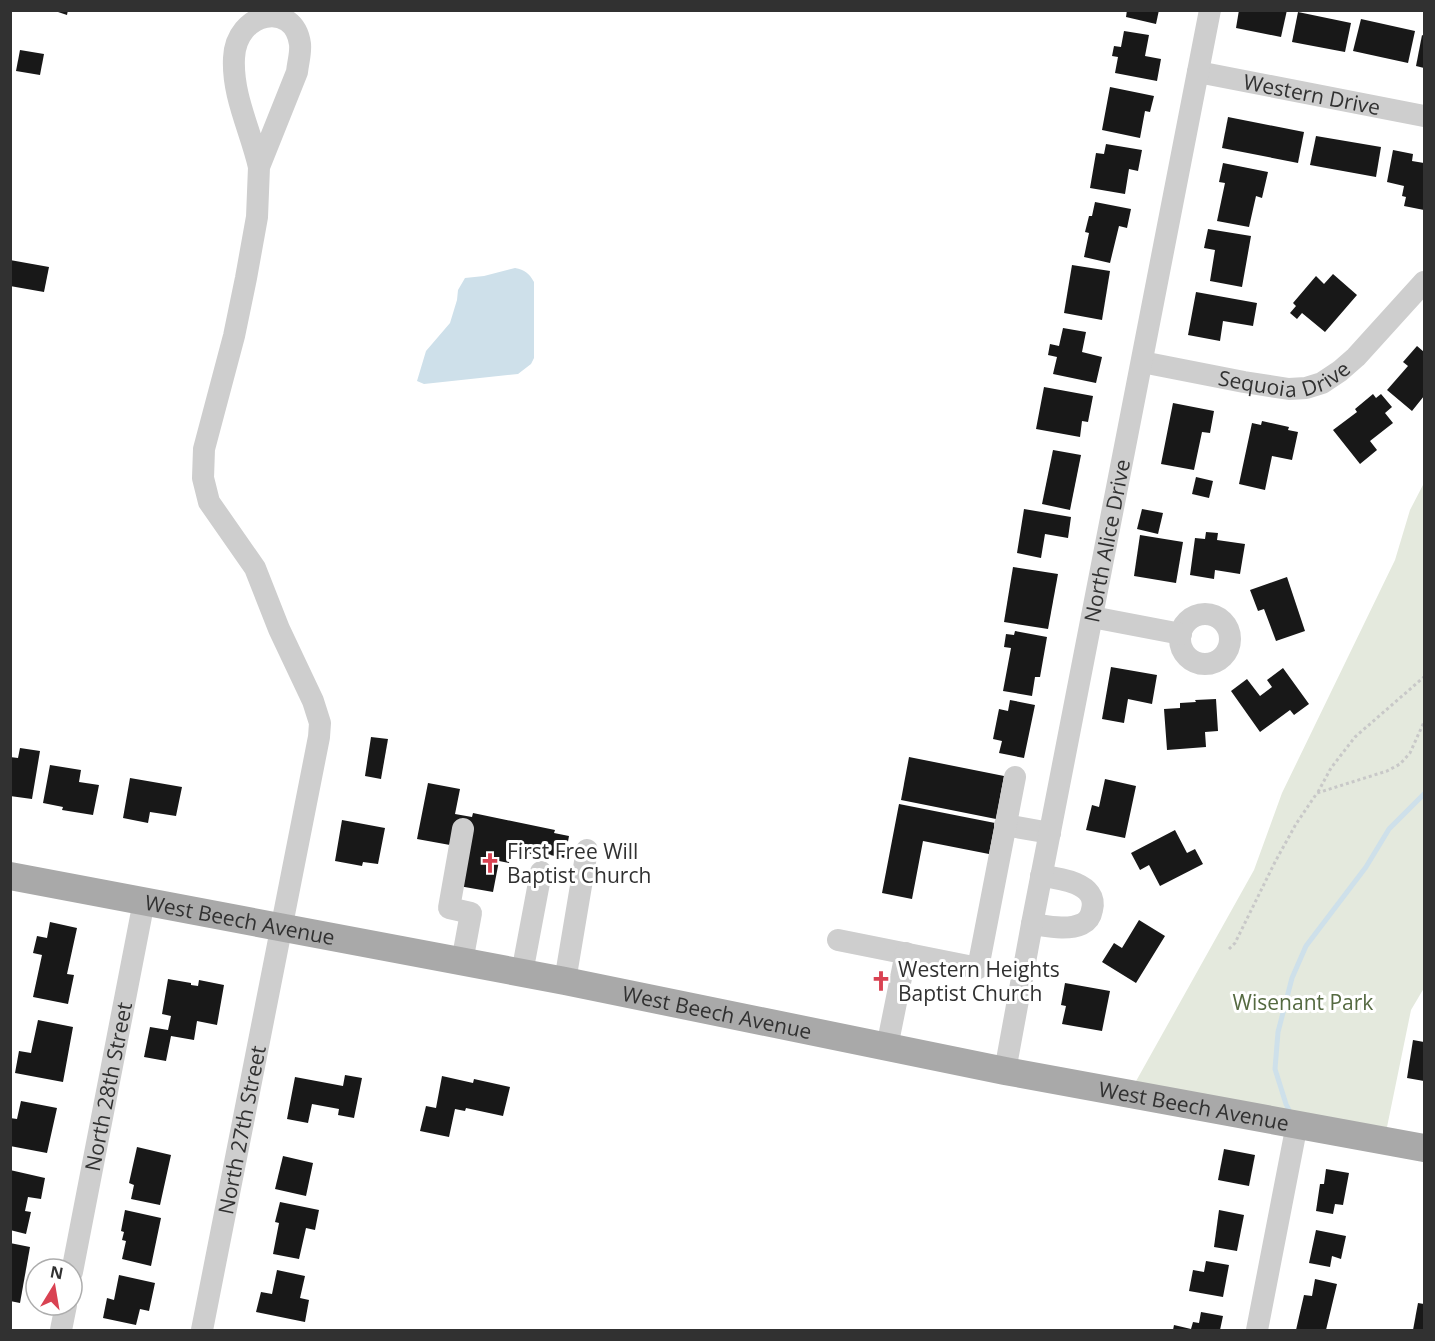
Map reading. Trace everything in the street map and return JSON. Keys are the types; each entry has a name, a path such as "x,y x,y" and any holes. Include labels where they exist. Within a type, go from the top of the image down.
{"main road":[{"name":"West Beech Avenue","path":"10,876 565,981 1005,1071 1425,1148"}],"street":[{"name":"North Alice Drive","path":"1005,1071 1210,10"},
{"path":"264,12 276,13 286,18 295,28 300,42 300,55 297,72 259,167 236,86 234,56 237,40 245,27 264,12"},
{"name":"Western Drive","path":"1198,72 1425,116"},
{"name":"North 27th Street","path":"202,1330 320,723 313,701 279,629 255,568 209,502 202,478 204,449 234,336 246,278 256,217 259,167"},
{"name":"Sequoia Drive","path":"1142,362 1289,389 1306,388 1322,383 1356,357 1425,282"},
{"path":"1092,617 1180,634"},
{"path":"838,940 978,968 1015,777"},
{"path":"1005,825 1050,833"},
{"path":"462,962 471,913 449,908 463,829"},
{"path":"565,981 587,850"},
{"path":"522,973 541,872"},
{"path":"1032,924 1070,927 1084,924 1090,918 1093,908 1092,897 1086,890 1061,879 1041,876"},
{"name":"North 28th Street","path":"75,1257 144,901"},
{"path":"887,1047 906,953"},
{"path":"1257,1330 1296,1124"}],"path":[{"path":"1229,949 1235,943 1296,824 1331,768 1355,737 1425,677"},
{"path":"1317,793 1387,771 1400,764 1410,753 1425,722"}],"green space":[{"name":"Wisenant Park","path":"1424,483 1424,988 1411,1010 1386,1132 1135,1083 1254,870 1282,793 1395,560 1410,510"}],"water":[{"path":"515,268 526,272 534,282 534,358 531,364 518,374 424,384 417,381 426,351 450,323 458,290 465,278"}],"building":[{"path":"52,10 68,10 67,15"},
{"path":"1127,10 1159,10 1156,24 1126,17"},
{"path":"1239,10 1287,10 1281,37 1236,28"},
{"path":"1298,12 1351,23 1345,52 1292,42"},
{"path":"1361,19 1415,31 1408,63 1353,51"},
{"path":"1124,31 1149,35 1145,56 1161,59 1157,81 1115,73 1118,57 1112,56 1114,46 1121,47"},
{"path":"1422,35 1424,36 1424,68 1416,66"},
{"path":"20,50 44,54 40,75 16,71"},
{"path":"1110,87 1154,96 1150,112 1145,111 1140,138 1102,130"},
{"path":"1228,117 1304,132 1298,163 1222,148"},
{"path":"1316,136 1381,147 1376,177 1310,165"},
{"path":"1106,144 1142,150 1138,171 1129,169 1125,194 1090,188 1096,153 1104,154"},
{"path":"1393,150 1413,154 1412,161 1424,163 1424,210 1404,206 1406,197 1402,196 1404,186 1387,182"},
{"path":"1223,163 1268,172 1262,198 1256,196 1249,227 1217,221 1225,183 1219,182"},
{"path":"1095,202 1131,209 1127,228 1119,226 1110,263 1084,257 1089,233 1085,232"},
{"path":"1208,229 1251,236 1242,287 1210,281 1215,250 1204,248"},
{"path":"10,260 49,267 44,292 10,286"},
{"path":"1072,265 1110,271 1102,320 1064,313"},
{"path":"1333,274 1357,295 1325,332 1302,313 1297,319 1290,313 1296,306 1293,303 1316,276 1324,284"},
{"path":"1196,292 1257,303 1253,326 1223,321 1220,341 1188,335"},
{"path":"1063,328 1086,332 1082,352 1102,357 1096,383 1053,374 1057,357 1048,355 1050,344 1059,346"},
{"path":"1417,346 1424,352 1424,396 1412,411 1387,390 1408,366 1403,362"},
{"path":"1044,387 1093,396 1088,422 1082,421 1080,437 1036,429"},
{"path":"1373,394 1376,398 1381,394 1392,407 1385,413 1393,423 1370,441 1377,450 1360,464 1333,430 1357,412 1355,409"},
{"path":"1173,403 1214,411 1210,433 1202,432 1194,470 1161,464"},
{"path":"1262,421 1289,427 1288,430 1298,432 1292,460 1272,456 1265,490 1239,484 1252,423 1261,425"},
{"path":"1053,450 1081,455 1070,510 1042,504"},
{"path":"1196,477 1213,481 1209,498 1192,494"},
{"path":"1024,509 1071,517 1068,538 1045,534 1041,558 1017,553"},
{"path":"1142,509 1163,513 1158,534 1137,529"},
{"path":"1206,532 1218,533 1217,540 1245,544 1240,574 1215,570 1214,579 1190,575 1195,538 1205,539"},
{"path":"1140,535 1183,542 1176,583 1134,576"},
{"path":"1013,567 1058,574 1048,629 1004,622"},
{"path":"1287,577 1305,631 1276,641 1264,609 1258,611 1250,590"},
{"path":"1015,631 1047,637 1040,677 1035,677 1032,696 1003,691 1011,648 1004,647 1006,634 1014,635"},
{"path":"1111,667 1157,675 1152,704 1128,699 1124,723 1102,719"},
{"path":"1283,668 1309,704 1294,715 1290,710 1260,732 1231,691 1247,679 1260,696 1272,687 1267,680"},
{"path":"1216,699 1218,731 1205,732 1206,747 1167,750 1164,709 1180,708 1180,703 1196,702 1195,700"},
{"path":"1010,700 1035,705 1024,758 999,753 1002,741 993,739 999,709 1008,711"},
{"path":"371,737 388,739 381,779 365,776"},
{"path":"20,748 40,751 32,799 10,796 10,757 18,758"},
{"path":"909,757 1004,776 996,819 901,800"},
{"path":"50,765 81,770 79,782 99,785 93,815 62,810 63,807 43,803"},
{"path":"130,778 182,787 176,816 150,812 148,823 123,818"},
{"path":"1105,779 1136,786 1125,838 1086,830 1092,805 1099,807"},
{"path":"428,783 460,789 455,814 472,817 473,813 555,830 554,833 569,836 565,858 550,855 549,858 511,850 509,863 499,861 493,892 459,886 450,845 417,839"},
{"path":"899,804 995,823 989,854 923,841 912,899 882,893"},
{"path":"342,820 385,828 378,864 363,862 362,866 335,861"},
{"path":"1175,830 1187,853 1195,849 1203,864 1160,886 1149,865 1140,870 1131,853"},
{"path":"1139,920 1165,936 1136,983 1102,962 1114,943 1122,948"},
{"path":"50,922 77,928 67,974 74,975 68,1004 33,997 42,955 33,953 37,936 47,938"},
{"path":"168,979 198,986 199,980 224,985 217,1025 197,1021 194,1040 171,1036 166,1061 144,1057 150,1027 168,1030 171,1016 162,1014"},
{"path":"1065,983 1110,991 1102,1031 1062,1024 1066,1006 1061,1005"},
{"path":"38,1020 73,1027 63,1082 15,1073 19,1051 31,1053"},
{"path":"1413,1040 1424,1042 1424,1081 1407,1078"},
{"path":"345,1075 362,1078 354,1118 338,1115 339,1109 312,1104 308,1123 287,1119 295,1077 343,1086"},
{"path":"442,1076 473,1083 474,1079 510,1087 503,1116 466,1108 465,1111 455,1109 449,1137 420,1131 426,1106 436,1108"},
{"path":"21,1101 57,1108 47,1153 10,1146 10,1118 17,1119"},
{"path":"137,1147 171,1155 160,1205 131,1199 134,1185 129,1183"},
{"path":"1224,1149 1255,1155 1249,1186 1218,1180"},
{"path":"283,1156 313,1163 306,1196 275,1189"},
{"path":"1326,1169 1349,1173 1343,1205 1335,1204 1333,1214 1316,1211 1320,1184 1324,1184"},
{"path":"10,1170 45,1178 41,1199 28,1197 25,1211 31,1212 26,1234 10,1230"},
{"path":"280,1202 319,1210 315,1230 306,1228 299,1259 273,1254 279,1223 275,1222"},
{"path":"125,1210 161,1218 151,1266 122,1259 126,1241 122,1240 124,1232 121,1231"},
{"path":"1219,1210 1244,1215 1237,1251 1214,1247"},
{"path":"1316,1230 1346,1236 1341,1259 1332,1256 1330,1267 1309,1263"},
{"path":"10,1243 30,1247 28,1257 24,1257 24,1281 20,1303 10,1301"},
{"path":"1206,1261 1229,1265 1223,1297 1189,1291 1193,1270 1204,1272"},
{"path":"277,1270 305,1276 300,1298 309,1300 305,1322 256,1312 261,1292 272,1294"},
{"path":"119,1275 155,1283 149,1311 140,1309 136,1325 103,1318 107,1298 114,1300"},
{"path":"1315,1279 1337,1284 1326,1330 1296,1330 1304,1295 1312,1296"},
{"path":"1418,1303 1424,1304 1424,1330 1413,1330"},
{"path":"1201,1312 1223,1316 1220,1330 1173,1330 1174,1325 1191,1329 1193,1322 1199,1323"}],"waterway":[{"path":"1291,1114 1275,1069 1278,1032 1292,978 1306,946 1366,867 1389,829 1424,794"}],"place":[{"name":"First Free Will Baptist Church","path":"490,863"},
{"name":"Western Heights Baptist Church","path":"881,981"}]}
